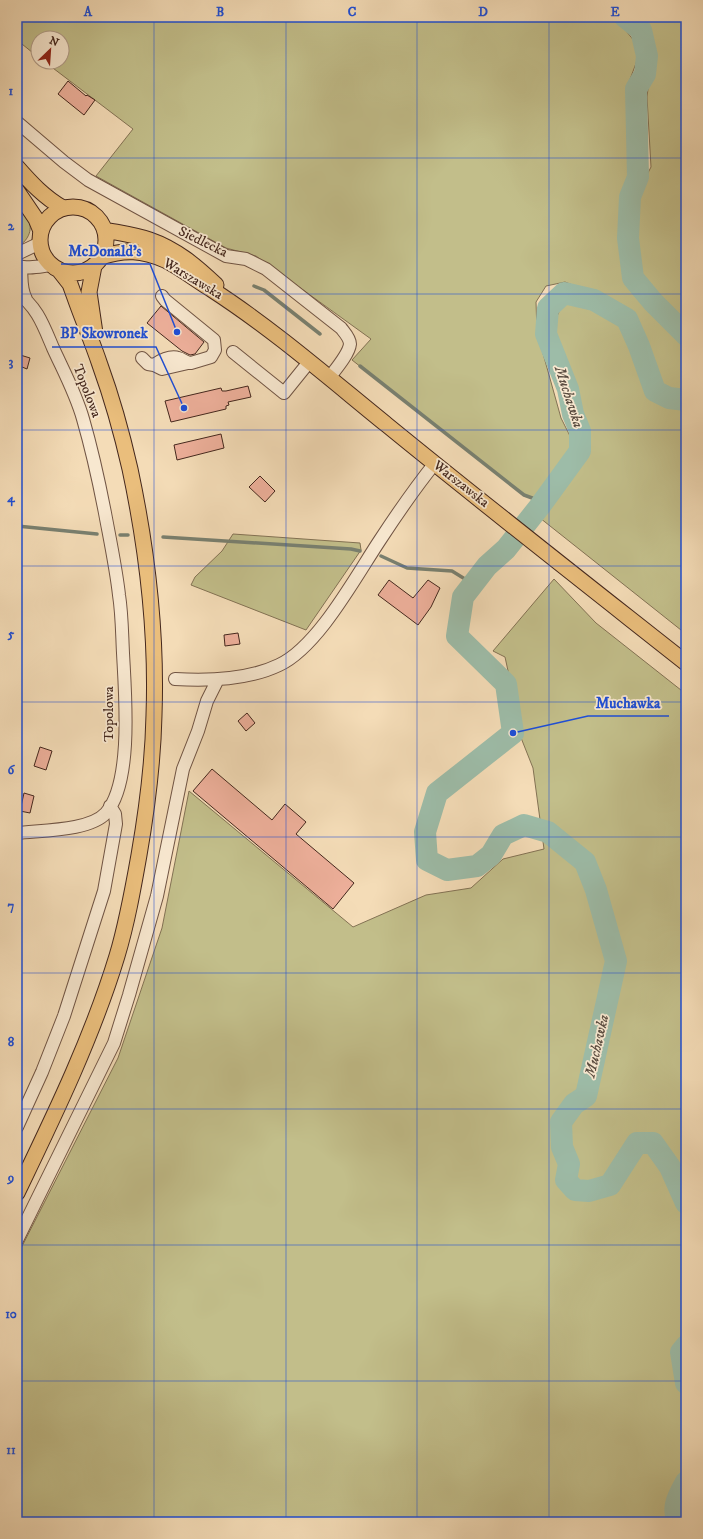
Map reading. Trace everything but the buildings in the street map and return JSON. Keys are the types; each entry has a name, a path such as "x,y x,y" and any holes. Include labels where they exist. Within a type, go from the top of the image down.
{"main road":[{"path":"17,167 39,192 50,201 63,208"},
{"path":"17,191 36,219 43,255 70,284 101,367 129,466 139,517 150,601 155,673 151,763 136,874 127,921 96,1018 71,1078 17,1193"},
{"path":"40,237 44,222 50,215 63,208 74,206 86,209 95,215 105,230 106,244 98,261 89,292 101,367"},
{"name":"Warszawska","path":"105,230 150,240 172,250 198,268 236,305"},
{"name":"Warszawska","path":"98,261 114,253 126,251 147,254 166,261 236,305 686,663"},
{"path":"55,268 77,273 86,270 98,261"}],"street":[{"name":"Siedlecka","path":"17,122 64,162 88,180 226,256 246,259 266,269 341,328 348,336 350,344 346,354 329,378"},
{"path":"17,254 40,237"},
{"name":"Topolowa","path":"55,268 19,266 23,294 21,296 37,312 78,401 89,441 114,562 120,597 125,728 120,784 110,806"},
{"path":"142,358 148,364 154,366 160,361 173,357 178,357 188,363 210,357 215,350 214,340 162,296"},
{"path":"233,352 284,393 309,362"},
{"path":"175,679 218,679 251,674 280,665 293,656 324,624 381,538 435,463"},
{"path":"17,1240 114,1043 157,896 183,769 198,731 207,701 218,679"},
{"path":"17,832 86,825 101,817 110,806 115,814 116,824 104,891 64,1016 42,1072 17,1127"}],"shaded area":[{"path":"17,17 615,17 635,42 638,58 629,82 633,180 626,195 623,271 632,286 648,305 686,339 686,395 683,397 667,393 657,386 650,359 637,325 614,304 595,294 565,282 546,286 536,302 537,332 561,418 570,436 571,453 539,500 524,495 352,360 371,339 256,256 226,248 96,176 133,129 56,70 70,70 70,30 30,30 30,51 17,40"},
{"path":"643,17 686,17 686,329 648,291 637,277 635,198 651,167 647,97 653,48"},
{"path":"17,207 28,219 30,223 30,231 24,242 17,247"},
{"path":"564,300 584,302 616,318 637,358 649,391 666,405 686,406 686,634 540,518 585,451 586,435 578,403 552,328"},
{"path":"233,534 360,543 361,550 306,630 191,585 195,577 222,551"},
{"path":"554,579 596,623 686,694 686,1522 17,1522 17,1256 118,1058 162,928 189,791 353,927 426,895 471,888 503,859 544,849 533,768 510,710 510,680 505,657 493,651"}],"waterway":[{"name":"Muchawka","path":"625,17 641,30 647,56 645,74 636,89 638,177 630,197 628,238 633,278 653,302 686,335"},
{"path":"254,286 264,290 320,334"},
{"name":"Muchawka","path":"686,400 669,398 655,391 639,346 627,319 594,300 564,293 548,308 546,334 568,389 573,414 580,431 580,451 540,506 506,549 487,566 463,597 457,636 506,684 513,733 437,793 425,832 427,860 447,870 477,866 491,855 503,835 524,825 548,832 585,862 596,890 616,961 586,1096 574,1104 561,1122 562,1147 569,1164 566,1180 575,1190 589,1191 610,1185 637,1143 653,1143 670,1167 686,1203"},
{"path":"360,366 524,495 543,502"},
{"path":"17,526 97,534"},
{"path":"120,535 128,535"},
{"path":"163,537 351,549 360,551"},
{"path":"381,556 407,568 452,571 473,584"},
{"name":"Muchawka","path":"686,1346 681,1352 686,1383"},
{"name":"Muchawka","path":"678,1522 675,1511 677,1501 686,1482"}],"place":[{"name":"McDonald's","path":"177,332"},
{"name":"BP Skowronek","path":"184,408"},
{"name":"Muchawka","path":"513,733"}]}
